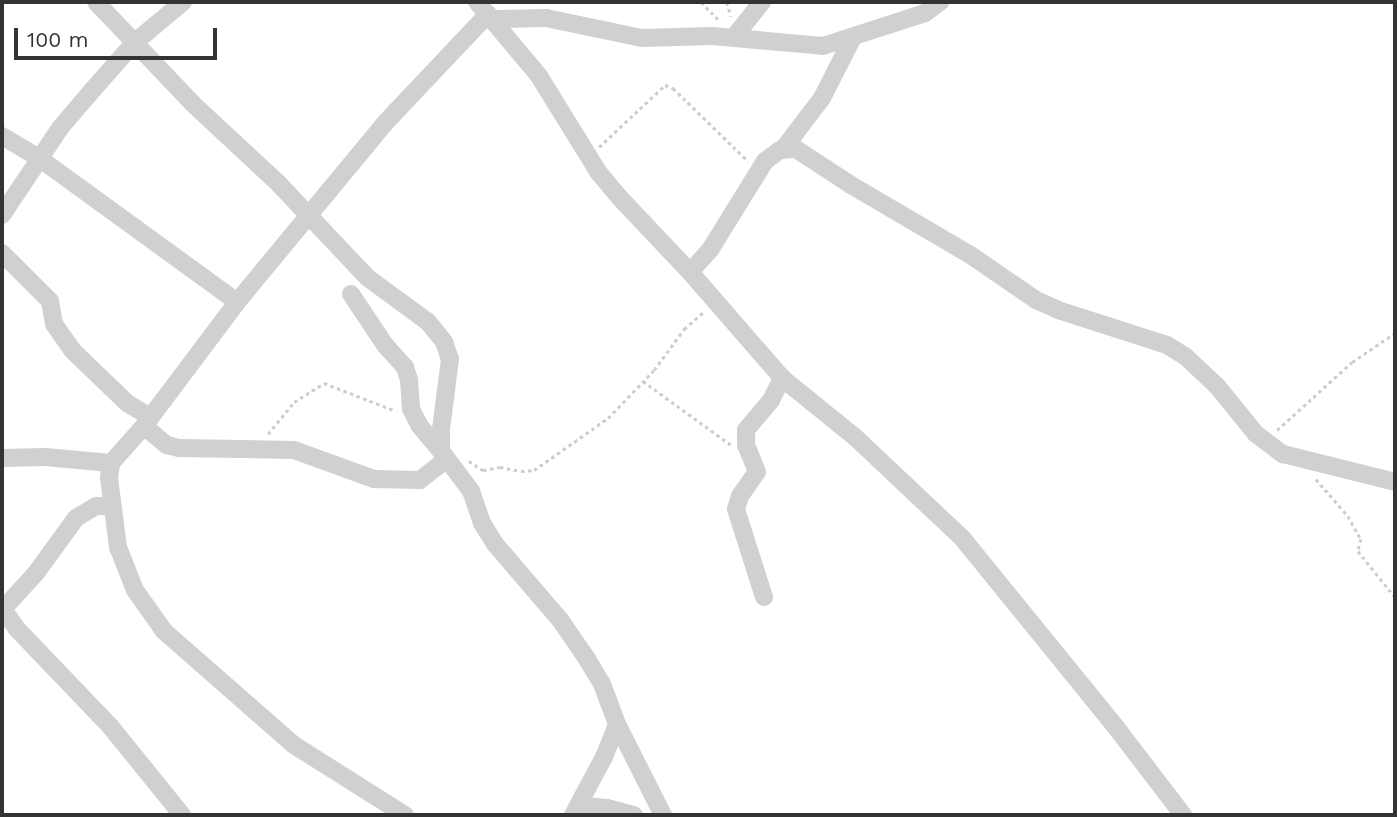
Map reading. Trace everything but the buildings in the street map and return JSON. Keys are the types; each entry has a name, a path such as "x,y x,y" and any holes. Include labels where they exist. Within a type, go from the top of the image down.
{"street":[{"path":"96,2 368,278 428,322 444,342 450,359 440,429 444,455"},
{"path":"2,215 60,128 135,43 183,2"},
{"path":"734,31 762,2"},
{"path":"486,12 546,18 642,38 734,31 823,46 852,39 925,13 940,2"},
{"path":"486,12 540,76 589,157 619,197 690,272 782,378 865,446 963,539 1115,726 1183,815"},
{"path":"405,815 294,745 164,631 135,590 118,547 111,506 111,463 147,421 237,302 386,123 486,12"},
{"path":"690,272 710,250 765,161 785,148 822,98 852,39"},
{"path":"2,136 39,158 237,302"},
{"path":"785,148 796,149 820,163 850,185 972,256 1036,300 1058,310 1167,345 1186,357 1217,386 1263,440 1283,454 1395,482"},
{"path":"2,253 50,301 54,324 73,351 147,421 167,445 179,448 294,450 374,478 420,480 444,455"},
{"path":"351,293 385,345 405,367 409,380 411,410 419,425 471,491 482,523 495,544 561,621 602,684 617,724 663,815"},
{"path":"764,597 736,509 740,496 757,472 745,437 746,430 771,400 782,378"},
{"path":"2,458 46,457 111,463"},
{"path":"111,506 96,506 76,518 41,567 3,609 17,629 110,726 182,815"},
{"path":"575,812 604,757 617,724"},
{"path":"575,812 585,806 634,815"}],"path":[{"path":"701,2 734,31"},
{"path":"727,2 734,31"},
{"path":"589,157 665,85 673,88 748,161 765,161"},
{"path":"467,461 483,470 500,467 534,470 591,432 667,355 684,329 717,304"},
{"path":"1263,440 1352,362 1395,333"},
{"path":"643,381 721,440 750,453"},
{"path":"259,449 294,402 324,383 378,404 419,425"},
{"path":"1314,477 1348,516 1361,539 1358,551 1395,597"}]}
